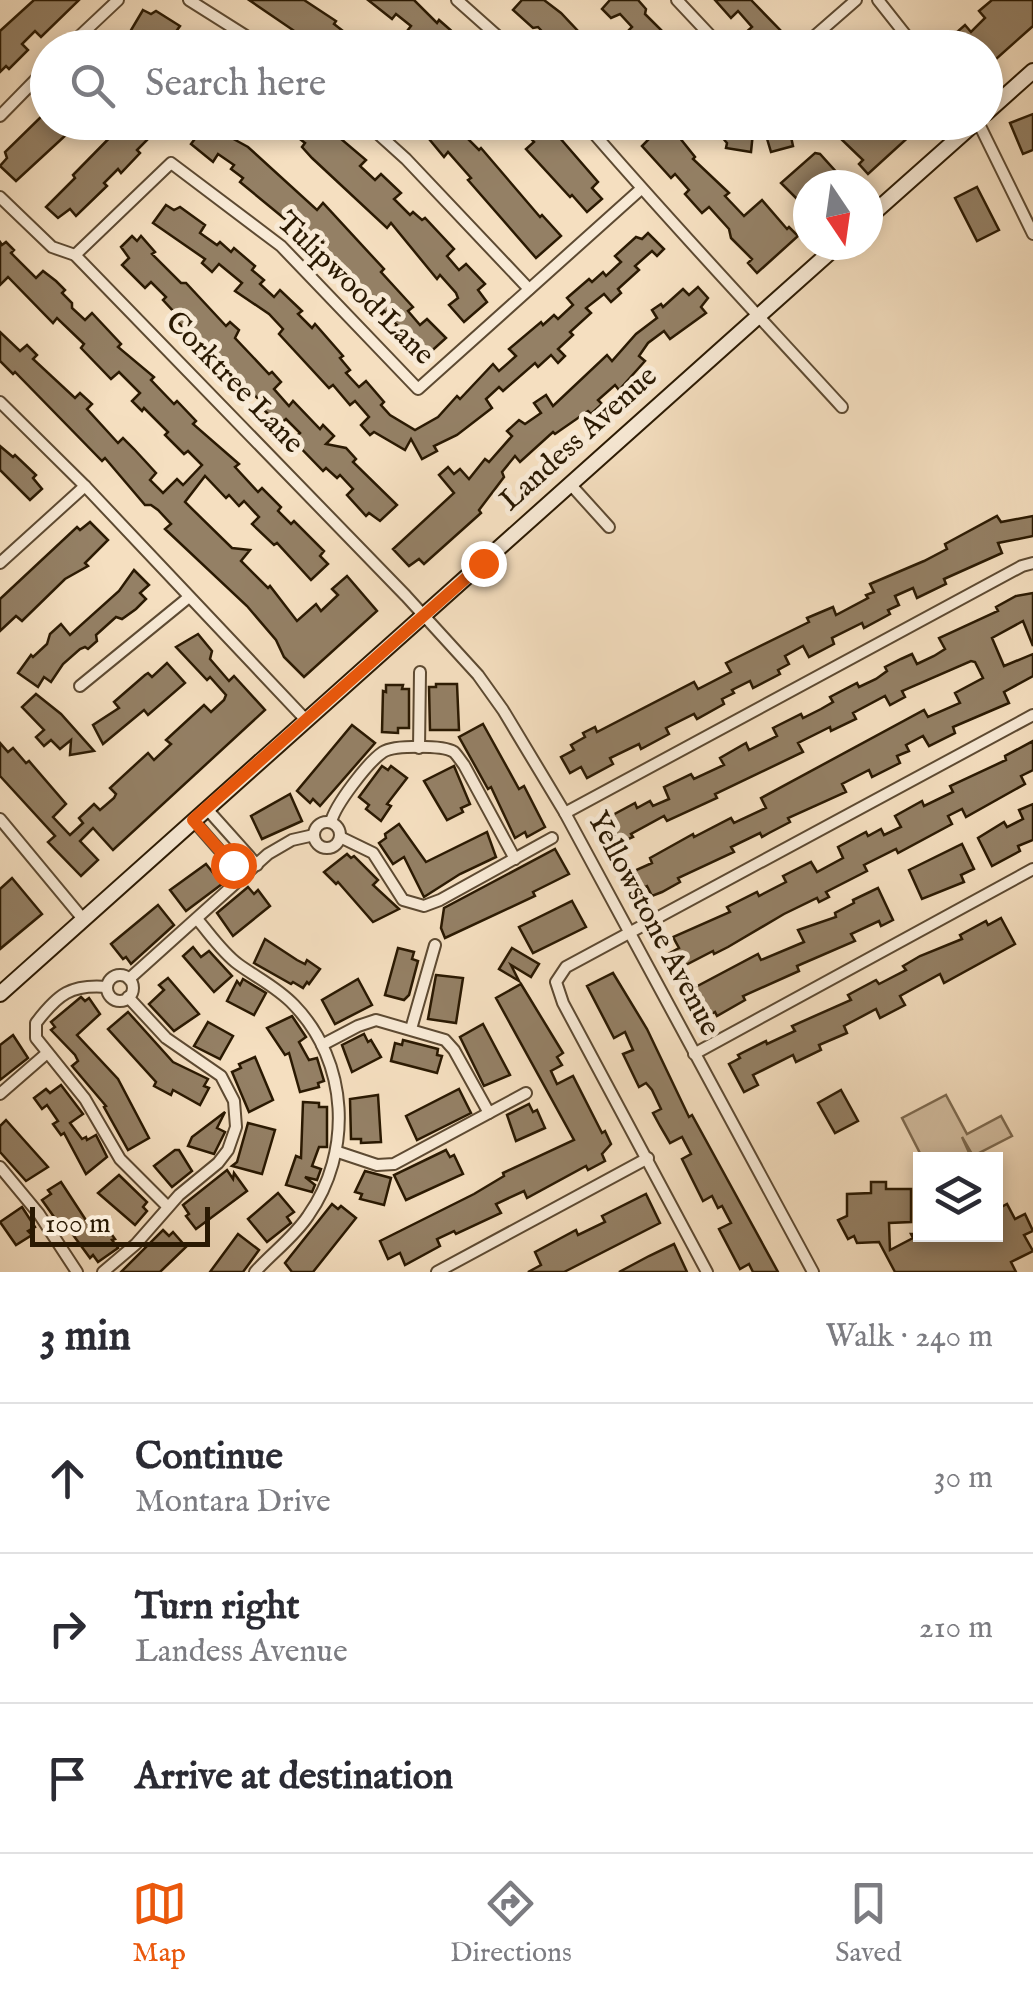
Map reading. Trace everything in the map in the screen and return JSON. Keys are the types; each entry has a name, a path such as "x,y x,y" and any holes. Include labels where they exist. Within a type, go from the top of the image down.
{"main road":[{"path":"1003,98 1033,71"},
{"path":"883,205 956,140"},
{"name":"Landess Avenue","path":"0,994 821,260"}],"street":[{"path":"86,30 118,0"},
{"path":"189,0 236,30"},
{"path":"457,0 490,30"},
{"path":"677,0 705,30"},
{"path":"822,30 856,0"},
{"path":"878,0 902,30"},
{"path":"0,116 30,86"},
{"path":"385,140 529,289"},
{"path":"599,140 756,317 812,371 842,407"},
{"path":"985,140 1033,234"},
{"name":"Tulipwood Lane","path":"75,255 171,163 281,246 418,390 641,189"},
{"name":"Corktree Lane","path":"0,197 52,247 75,255 424,616"},
{"path":"0,402 306,720"},
{"path":"571,484 609,527"},
{"path":"0,563 84,486"},
{"path":"565,813 1022,566 1033,564"},
{"path":"80,686 189,596"},
{"name":"Yellowstone Avenue","path":"424,616 478,675 565,813 813,1272"},
{"path":"419,748 420,672"},
{"path":"708,1272 563,1003 556,982 566,967 1033,715"},
{"path":"331,822 335,809 378,756 390,748 445,749 458,758 514,859"},
{"path":"207,808 256,865"},
{"path":"0,820 83,920"},
{"path":"193,820 243,877"},
{"path":"129,979 256,865 284,844 314,835 319,824 331,822"},
{"path":"314,835 320,846 326,848 338,843 338,828 331,822"},
{"path":"340,837 373,853 396,894 413,905 424,906 552,838"},
{"path":"694,1054 1033,869"},
{"path":"197,919 238,964 294,1005 322,1045 338,1103 338,1152 327,1183 306,1220 256,1272"},
{"path":"411,1029 435,945"},
{"path":"107,987 116,976 129,979"},
{"path":"128,998 133,988 129,979"},
{"path":"107,987 74,987 44,1014 35,1030 46,1054 86,1099 130,1172 168,1206"},
{"path":"103,1272 218,1162 228,1150 236,1127 234,1101 220,1076 174,1045 128,998 114,999 107,987"},
{"path":"322,1045 368,1021 380,1020 450,1044 488,1113"},
{"path":"0,1094 46,1054"},
{"path":"338,1152 377,1164 394,1164 526,1094"},
{"path":"437,1272 648,1158"},
{"path":"0,1168 40,1214 77,1272"}],"shaded area":[{"path":"946,1095 967,1134 1001,1116 1012,1136 981,1152 971,1152 962,1137 969,1152 919,1152 902,1118"}],"building":[{"path":"34,0 79,0 48,30 30,30 22,44 28,50 9,69 6,66 0,72 0,31"},
{"path":"249,0 304,0 336,21 334,24 342,30 293,30"},
{"path":"368,0 414,0 437,23 439,20 450,30 408,30 411,26 396,14 392,19"},
{"path":"522,0 544,0 577,30 533,28 513,10"},
{"path":"610,0 638,0 661,30 629,30 632,27 620,14 611,18 602,9"},
{"path":"715,0 751,0 780,30 749,30 752,27 738,11 731,18"},
{"path":"992,0 1033,0 1033,26 1003,53 1003,30 973,30 985,18 979,11"},
{"path":"143,10 151,14 156,11 180,26 177,30 131,30"},
{"path":"1033,114 1033,150 1023,154 1010,123"},
{"path":"30,128 30,140 60,140 16,181 0,166 7,158 5,152"},
{"path":"107,140 147,140 137,150 140,153 121,173 118,169 104,183 107,186 76,216 70,209 58,218 46,207 75,178 73,175"},
{"path":"194,140 235,140 317,210 323,203 384,269 381,272 413,307 408,311 420,325 427,319 446,338 425,357 415,346 412,349 394,328 397,325 373,306 376,303 364,289 361,291 321,251 328,244 313,232 308,238 240,182 243,178 231,169 234,165 218,154 213,162 191,144"},
{"path":"301,140 342,140 366,160 360,166 375,180 381,174 401,193 394,199 410,215 413,212 422,220 425,218 454,249 447,256 459,270 466,264 485,284 478,290 487,302 464,322 449,305 458,298 456,293 440,275 437,279 391,223 387,228 312,158 302,147 305,143"},
{"path":"430,140 469,140 481,148 561,236 536,258 448,152 444,157"},
{"path":"562,140 598,182 592,188 602,199 587,212 526,149 534,142"},
{"path":"648,140 681,140 693,159 729,193 725,196 744,216 762,200 793,231 793,241 757,273 748,263 752,259 731,238 729,229 709,207 702,213 685,194 689,190 675,174 671,178 642,146"},
{"path":"724,140 752,140 751,152 726,148"},
{"path":"767,140 792,140 793,146 771,152"},
{"path":"842,140 905,140 872,170 864,170 859,164 863,160"},
{"path":"815,153 834,170 796,170"},
{"path":"793,172 793,195 781,183"},
{"path":"977,187 999,230 977,241 955,198"},
{"path":"166,205 174,210 180,207 205,225 200,233 231,252 234,248 255,266 252,270 264,280 260,284 274,297 280,290 302,311 298,314 312,328 315,324 343,356 340,358 350,370 346,373 359,387 366,381 390,415 415,430 438,417 457,396 460,399 493,364 499,371 516,356 509,349 541,322 543,325 554,315 558,319 573,305 567,298 589,279 592,282 603,272 606,276 621,262 615,256 636,237 642,239 648,233 664,249 657,256 652,251 635,266 639,270 618,289 621,293 611,302 604,294 586,308 591,313 558,349 565,356 558,363 551,355 538,367 535,363 503,391 499,387 486,399 492,408 457,435 434,446 437,451 422,459 411,439 405,450 374,432 370,435 361,425 369,417 355,401 350,405 333,385 329,388 279,334 283,329 269,314 235,291 242,283 219,264 212,272 202,263 205,259 153,223"},
{"path":"132,236 137,241 141,236 155,252 152,254 181,283 186,283 226,326 230,322 239,330 235,338 281,382 274,389 289,406 293,401 320,429 323,425 334,436 326,444 346,448 356,459 353,462 397,505 380,521 369,513 366,516 347,495 353,489 340,475 337,478 326,468 323,471 293,440 300,433 286,419 279,425 246,386 244,389 215,360 218,357 203,342 200,345 171,315 174,312 163,300 166,297 151,282 145,288 122,265 129,258 121,247"},
{"path":"0,242 14,250 11,253 36,278 43,271 56,281 65,290 62,293 72,308 85,320 92,313 121,344 118,347 154,377 151,380 196,421 193,424 239,464 235,467 258,492 262,488 281,507 278,511 324,551 320,556 328,564 311,580 277,543 274,545 252,524 259,517 244,501 239,506 229,495 226,498 205,476 185,502 232,548 250,550 241,561 270,586 297,621 316,604 321,611 338,595 332,589 347,576 377,611 304,677 284,657 276,640 247,606 165,529 171,524 158,510 145,505 105,458 102,461 0,361 0,332 20,351 27,345 37,355 33,359 75,398 80,393 92,404 87,409 118,443 123,438 134,449 156,473 150,480 163,493 177,479 183,485 202,465 188,451 184,454 165,435 168,432 132,401 140,393 119,372 111,379 81,348 84,344 57,318 53,323 8,277 0,285"},
{"path":"698,287 708,298 701,307 706,313 670,339 664,331 648,343 639,356 645,361 619,390 615,385 598,400 602,404 591,414 588,411 553,432 520,462 515,456 479,510 481,513 424,564 419,559 409,566 393,549 454,493 439,475 448,467 454,474 460,469 469,479 512,436 507,431 519,420 525,424 541,413 534,403 546,395 553,406 607,355 612,361 657,318 652,310 661,304 663,307 683,289 689,295"},
{"path":"0,446 36,475 33,478 42,489 30,500 0,470"},
{"path":"997,516 1001,522 1033,516 1033,536 998,543 1002,553 944,579 946,584 917,598 913,588 895,596 899,605 888,610 890,614 832,638 834,644 809,657 803,646 785,656 789,664 778,670 780,674 753,688 750,681 732,690 734,693 722,699 724,704 697,719 694,714 666,728 669,734 641,749 639,744 610,758 613,764 587,778 581,767 570,773 561,757 574,750 571,745 585,737 583,733 595,727 597,732 694,682 698,689 731,672 726,663 809,622 807,618 833,607 836,615 868,598 866,595 874,592 870,584 947,549 945,544"},
{"path":"90,522 108,540 85,563 88,566 65,579 22,621 16,616 0,631 0,599 77,527 80,530"},
{"path":"134,570 149,585 140,593 146,599 136,609 122,619 116,617 96,635 97,641 88,649 80,649 63,664 51,682 44,677 38,687 18,673 61,624 70,635 119,591"},
{"path":"1033,593 1033,646 1023,621 992,638 1004,666 1033,654 1033,676 1004,692 1009,703 953,727 955,733 929,746 923,736 906,745 909,751 897,756 900,763 872,777 869,770 842,784 846,792 788,818 790,822 762,837 760,833 731,847 734,852 678,878 680,882 662,892 652,896 647,886 633,892 625,875 652,863 650,858 693,834 694,837 731,818 734,823 766,808 761,798 924,710 928,717 960,703 955,693 983,678 971,661 902,691 905,697 890,705 885,696 853,713 856,719 798,743 803,752 715,794 717,798 667,821 664,816 631,834 633,837 626,840 629,848 613,855 600,827 611,822 609,817 635,803 637,808 650,801 653,806 669,799 664,787 724,765 720,758 746,743 749,750 777,736 773,728 821,709 833,702 830,697 857,683 859,687 876,679 887,671 885,667 901,659 912,654 917,664 934,656 945,649 939,638 998,611 996,607 1016,596"},
{"path":"198,634 212,651 210,659 229,681 234,676 265,710 113,850 93,828 80,841 98,860 81,876 48,842 55,836 0,776 0,743 8,752 13,748 26,763 29,761 66,804 53,817 70,835 83,823 79,818 94,804 100,810 114,798 116,794 110,788 148,753 154,760 171,744 166,740 204,705 211,712 224,700 226,695 210,677 207,680 176,647"},
{"path":"167,663 185,683 148,715 144,710 103,744 93,725 119,708 114,702 145,675 152,677"},
{"path":"457,684 459,730 430,730 429,687"},
{"path":"386,685 409,689 409,728 398,728 398,733 382,732"},
{"path":"36,694 61,714 94,751 70,755 71,740 60,749 51,740 44,746 36,737 44,730 22,707"},
{"path":"483,724 519,789 524,786 545,827 527,837 525,832 515,838 491,787 488,789 459,737"},
{"path":"352,725 375,743 320,806 313,799 310,803 297,791"},
{"path":"1033,741 1033,770 1021,776 1025,784 966,817 962,809 948,816 952,824 898,853 896,849 864,865 867,871 826,892 829,897 819,902 817,898 728,947 676,970 668,954 679,948 673,937 730,912 727,907 757,892 759,896 786,882 783,876 811,862 817,872 843,858 838,847 866,832 868,836 881,829 884,835 901,827 895,816 922,801 924,806 953,792 950,786 1006,760 1005,756"},
{"path":"382,766 388,770 391,766 407,778 387,804 391,806 381,821 359,797"},
{"path":"454,766 470,804 447,820 424,781"},
{"path":"290,794 302,821 262,839 251,816"},
{"path":"1033,804 1033,840 992,866 978,838 1004,822 1007,827 1023,819 1019,810"},
{"path":"399,824 426,862 487,832 496,857 424,897 404,857 393,864 379,843"},
{"path":"962,844 974,869 961,875 964,882 922,899 909,870"},
{"path":"555,849 569,874 533,892 535,896 445,938 441,928 444,908"},
{"path":"347,854 378,880 373,885 399,909 373,922 324,872"},
{"path":"206,864 222,884 186,911 170,890"},
{"path":"12,878 42,914 0,949 0,889"},
{"path":"248,887 254,894 258,890 270,906 233,936 217,913"},
{"path":"878,888 893,920 881,926 879,921 851,934 855,941 797,966 799,971 743,996 745,1000 717,1016 715,1012 704,1018 690,990 758,954 761,960 804,942 798,930 836,917 835,913 854,903 853,900"},
{"path":"572,901 586,927 533,953 519,927"},
{"path":"158,905 174,925 131,964 111,944"},
{"path":"1001,918 1015,944 944,983 940,974 900,996 905,1005 880,1018 876,1009 844,1026 847,1033 819,1045 821,1050 796,1062 793,1055 753,1075 758,1085 744,1092 729,1064 740,1058 738,1055 795,1031 792,1026 851,1000 848,995 876,980 879,984 906,970 903,966 920,956 962,939 960,935 986,921 988,925"},
{"path":"265,939 297,960 305,964 307,960 320,969 309,984 303,988 291,984 254,963"},
{"path":"193,947 201,957 209,951 232,976 214,992 183,956"},
{"path":"398,948 414,952 412,959 418,961 409,995 404,1000 385,995"},
{"path":"512,948 539,964 531,977 511,965 519,981 499,969"},
{"path":"613,973 647,1029 689,1117 692,1115 778,1272 753,1272 749,1264 740,1269 719,1229 731,1223 722,1206 718,1208 712,1196 703,1201 682,1159 691,1154 682,1137 670,1143 660,1126 653,1113 661,1109 652,1090 646,1083 639,1087 623,1054 633,1050 625,1032 614,1038 587,986"},
{"path":"436,975 463,978 456,1023 428,1019"},
{"path":"168,978 199,1014 174,1031 149,1004 164,990 159,985"},
{"path":"243,979 266,993 254,1015 227,1001 237,981 240,985"},
{"path":"358,979 372,1005 335,1024 322,1000"},
{"path":"521,984 563,1053 557,1057 562,1065 551,1071 557,1084 573,1076 602,1133 605,1131 611,1144 602,1154 605,1161 588,1170 586,1166 527,1198 524,1191 496,1204 501,1213 437,1239 440,1246 405,1265 400,1253 388,1259 380,1241 474,1194 504,1176 503,1173 574,1140 496,998"},
{"path":"81,997 85,1001 89,998 100,1014 77,1035 118,1079 149,1138 128,1150 106,1106 72,1066 78,1061 75,1055 51,1030 55,1027 51,1022"},
{"path":"128,1012 173,1062 208,1079 204,1086 209,1088 200,1105 173,1090 171,1095 154,1086 156,1082 108,1029"},
{"path":"292,1016 306,1037 299,1042 309,1060 317,1058 324,1081 318,1083 319,1087 300,1092 289,1053 285,1055 267,1028"},
{"path":"208,1022 233,1036 220,1059 194,1046"},
{"path":"483,1024 510,1075 484,1086 460,1037"},
{"path":"364,1034 381,1057 352,1072 342,1045"},
{"path":"13,1035 28,1058 0,1080 0,1045"},
{"path":"403,1040 438,1049 437,1055 442,1056 437,1073 391,1061 395,1043 402,1045"},
{"path":"255,1057 273,1100 249,1112 232,1072"},
{"path":"61,1085 83,1114 70,1123 82,1139 96,1135 107,1157 86,1174 64,1133 61,1135 53,1124 58,1121 47,1105 42,1109 34,1098"},
{"path":"459,1089 471,1113 417,1140 406,1116"},
{"path":"841,1090 858,1121 835,1133 818,1103"},
{"path":"378,1095 381,1142 351,1139 350,1099"},
{"path":"303,1102 327,1107 327,1147 319,1147 312,1166 321,1169 317,1180 305,1177 315,1185 312,1192 286,1185 296,1156 301,1158"},
{"path":"529,1104 533,1112 537,1110 545,1128 516,1141 507,1115"},
{"path":"225,1112 217,1128 225,1132 214,1154 188,1146 192,1137"},
{"path":"6,1120 48,1167 26,1181 0,1152 0,1126"},
{"path":"248,1123 275,1130 262,1174 232,1166 237,1162"},
{"path":"179,1150 192,1171 172,1187 154,1166"},
{"path":"446,1150 450,1157 454,1155 463,1174 406,1200 394,1175"},
{"path":"227,1170 247,1191 196,1229 183,1205"},
{"path":"365,1171 391,1178 384,1205 360,1199 362,1194 355,1192"},
{"path":"119,1175 147,1202 143,1207 147,1211 135,1225 98,1193"},
{"path":"61,1182 93,1231 104,1224 115,1239 112,1240 118,1248 98,1262 93,1255 90,1258 68,1228 64,1231 42,1200 51,1194 48,1190"},
{"path":"871,1182 886,1182 886,1189 911,1189 911,1222 889,1223 890,1250 913,1238 913,1242 1003,1242 1003,1206 1007,1204 1015,1219 1025,1214 1033,1231 1024,1235 1033,1251 1011,1262 1016,1272 895,1272 879,1242 857,1243 854,1236 848,1239 838,1220 847,1216 847,1194 871,1193"},
{"path":"278,1193 294,1212 287,1217 291,1223 267,1242 248,1219"},
{"path":"646,1194 660,1223 564,1272 528,1272 541,1265 535,1252 576,1230 578,1235 605,1222 602,1216"},
{"path":"332,1204 356,1218 313,1272 292,1272 285,1263"},
{"path":"22,1207 35,1227 28,1231 32,1235 16,1245 0,1222"},
{"path":"163,1230 169,1236 173,1232 186,1247 160,1272 121,1272"},
{"path":"238,1234 259,1250 243,1272 210,1272"},
{"path":"674,1244 687,1272 619,1272 649,1256"}],"route":[{"path":"233,865 193,820 483,563"}]}
